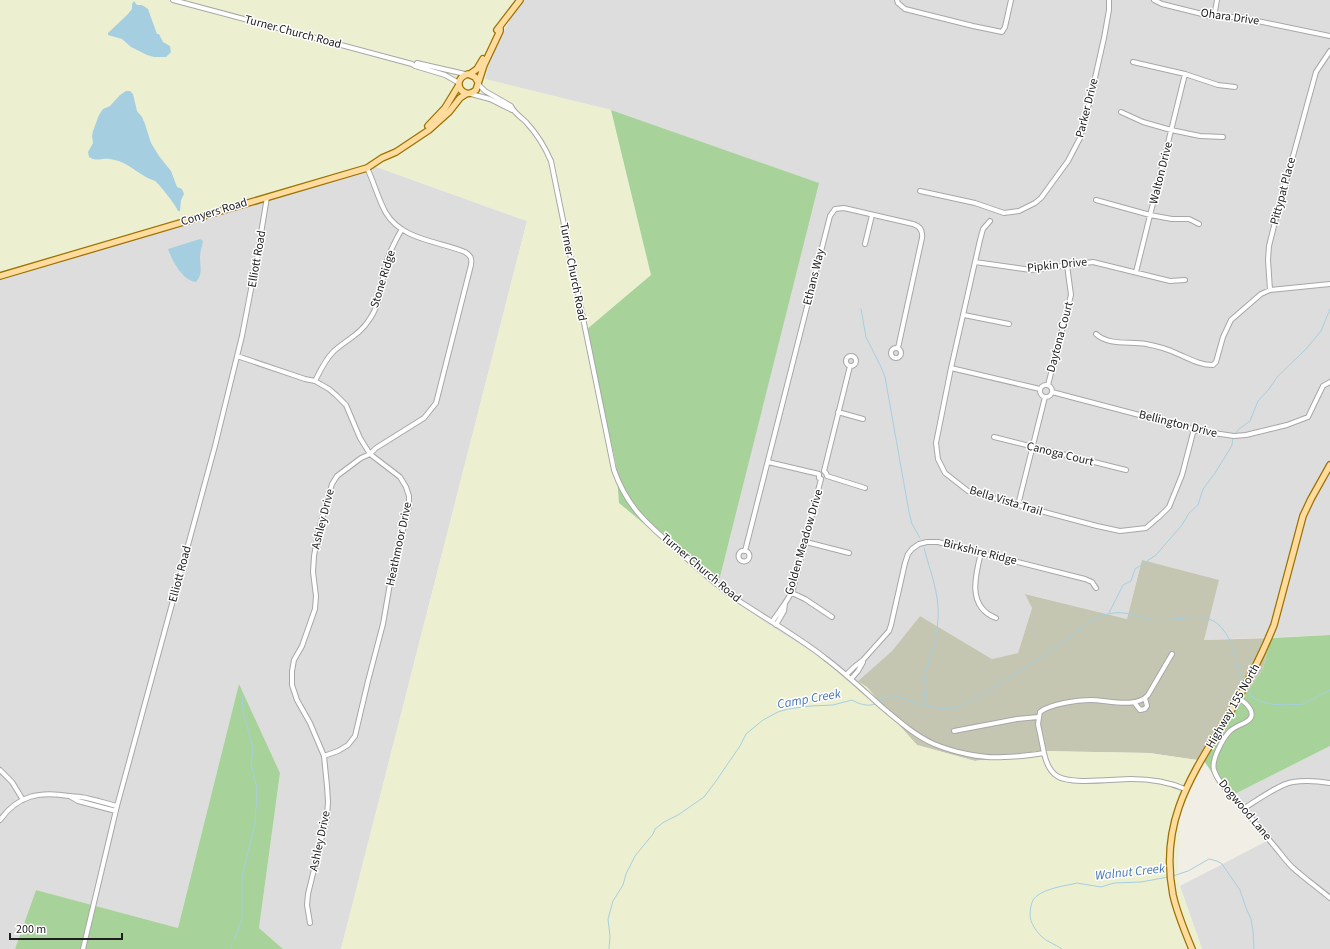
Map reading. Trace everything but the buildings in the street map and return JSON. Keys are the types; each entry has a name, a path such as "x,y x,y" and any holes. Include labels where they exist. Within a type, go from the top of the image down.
{"main road":[{"path":"500,28 500,31 489,53 476,90 468,94 461,91 459,84 462,77 479,66 498,29 520,0"},
{"path":"468,74 475,76 478,83"},
{"name":"Conyers Road","path":"422,134 446,108 459,84"},
{"name":"Conyers Road","path":"0,276 267,196 367,168 382,158 396,152 424,133 442,119 460,98 468,94"},
{"name":"Highway 155 North","path":"1192,949 1174,896 1170,868 1170,844 1177,810 1185,789 1256,666 1274,625 1303,516 1330,465"}],"street":[{"name":"Turner Church Road","path":"173,0 412,64 445,75 459,84"},
{"path":"897,0 898,3 905,8 1002,32 1005,27 1011,0"},
{"name":"Parker Drive","path":"920,191 975,204 1004,213 1019,211 1035,203 1041,198 1068,161 1080,138 1110,10 1109,0"},
{"name":"Ohara Drive","path":"1154,0 1162,4 1214,17 1238,17 1330,36"},
{"path":"1214,17 1216,0"},
{"name":"Pittypat Place","path":"1270,290 1268,260 1269,246 1309,94 1316,72 1330,51"},
{"path":"1132,62 1185,74 1218,85 1235,87"},
{"name":"Turner Church Road","path":"412,64 415,63 468,74"},
{"name":"Walton Drive","path":"1136,272 1185,74"},
{"name":"Turner Church Road","path":"478,83 485,91 508,104 512,110"},
{"name":"Turner Church Road","path":"468,94 490,99 512,110 526,122 537,135 546,151 550,161 612,460 618,482 634,509 671,545 717,585 746,606 813,648 915,734 934,744 981,756 1004,757 1044,753"},
{"path":"1121,112 1143,122 1172,130 1200,136 1223,137"},
{"name":"Ashley Drive","path":"310,923 307,905 308,894 327,816 328,802 324,756 310,723 297,700 292,685 292,671 294,660 302,646 315,609 316,596 313,572 314,556 319,529 332,484 337,476 361,458 370,454 376,448 424,418 436,403 472,259 470,255 465,252 422,239 402,229 386,213 367,168"},
{"name":"Elliott Road","path":"82,949 117,809 215,446 237,356 258,258 267,196"},
{"path":"1096,200 1150,215 1172,219 1190,219 1199,224"},
{"name":"Ethans Way","path":"745,551 830,214 835,209 842,208 915,225 922,233 898,348"},
{"path":"865,244 872,215"},
{"name":"Bella Vista Trail","path":"990,221 983,229 975,262 951,368 936,444 938,459 945,473 968,491 1018,505 1120,531 1146,528 1169,507 1182,475 1194,429"},
{"name":"Stone Ridge","path":"315,381 332,352 362,330 370,320 375,309 385,266 395,241 402,229"},
{"name":"Pipkin Drive","path":"975,262 1031,270 1093,262 1170,281 1185,280"},
{"name":"Daytona Court","path":"1048,385 1071,295 1067,265"},
{"path":"1096,334 1101,339 1123,343 1145,344 1167,349 1206,365 1213,365 1216,362 1226,327 1231,320 1260,294 1270,290 1330,284"},
{"path":"964,315 1009,324"},
{"name":"Heathmoor Drive","path":"237,356 315,381 338,396 346,405 360,438 370,454 400,477 409,496 409,507 392,572 383,624 355,736 348,745 338,751 324,756"},
{"path":"826,476 824,471 850,366"},
{"path":"951,368 1040,389"},
{"name":"Bellington Drive","path":"1052,392 1194,429 1234,436 1302,420 1308,417 1323,386 1330,382"},
{"path":"1040,389 1044,385 1051,387 1052,392 1050,396 1045,397"},
{"path":"1040,389 1040,394 1045,397"},
{"path":"1018,505 1045,397"},
{"path":"838,412 863,419"},
{"name":"Canoga Court","path":"994,437 1126,470"},
{"path":"768,462 819,474 820,472 824,471"},
{"path":"819,474 821,479 825,479 826,476"},
{"path":"826,476 865,488"},
{"name":"Golden Meadow Drive","path":"772,622 792,593 821,479"},
{"name":"Birkshire Ridge","path":"846,675 863,660 890,629 906,561 912,549 919,544 932,541 981,553 1085,579 1092,582 1096,588"},
{"path":"806,542 849,553"},
{"path":"981,553 975,579 978,601 980,607 985,613 996,618"},
{"path":"792,593 805,599 832,616"},
{"name":"Golden Meadow Drive","path":"776,625 784,611 785,604"},
{"path":"1172,654 1145,698 1129,703 1089,700 1049,707 1040,712 1038,724 1047,763 1053,773 1064,779 1146,780 1165,782 1185,789"},
{"name":"Birkshire Ridge","path":"850,679 858,671 863,660"},
{"path":"1134,702 1140,710 1145,709 1147,706 1145,698"},
{"name":"Dogwood Lane","path":"1238,698 1249,705 1252,711 1250,719 1230,731 1217,752 1213,760 1213,767 1216,775 1233,798 1291,866 1330,898"},
{"path":"954,731 1017,719 1038,717"},
{"path":"0,770 12,782 22,800"},
{"path":"1243,809 1270,792 1291,782 1308,780 1330,783"},
{"path":"0,820 9,809 22,800 45,794 58,794 78,801 117,809"}],"shaded area":[{"path":"0,0 525,0 512,16 492,53 485,79 611,110 651,275 587,330 616,464 619,503 760,619 867,687 917,745 975,761 1038,751 1149,753 1204,761 1180,815 1177,878 1202,949 341,949 527,221 371,165 0,274"},
{"path":"525,0 1330,0 1330,635 1204,640 1142,560 1127,619 1026,594 1032,608 1018,653 992,659 920,616 892,651 858,681 760,619 718,585 818,183 611,110 485,79 492,53 512,16"},
{"path":"371,165 527,221 341,949 283,949 259,928 280,773 239,685 178,928 36,890 15,949 0,949 0,274"},
{"path":"1142,560 1219,580 1204,640 1271,638 1263,669 1211,744 1204,761 1149,753 1038,751 975,761 917,745 858,681 892,651 920,616 992,659 1018,653 1032,608 1025,594 1127,619"},
{"path":"1330,746 1330,949 1202,949 1180,886 1265,842 1229,797"}],"green space":[{"path":"611,110 819,183 718,585 619,503 616,464 586,330 651,275"},
{"path":"1330,635 1330,746 1229,797 1204,761 1211,744 1263,669 1271,638"},
{"path":"239,684 280,773 259,928 283,949 15,949 36,890 178,928"}],"water":[{"path":"134,1 137,5 142,5 148,9 157,34 159,34 163,42 170,46 171,52 166,57 154,57 147,55 131,47 122,39 108,35 108,33 132,9 132,4"},
{"path":"126,91 130,91 133,94 137,111 142,117 151,143 171,171 177,187 182,189 184,194 181,200 180,211 178,211 155,181 119,161 110,159 97,160 89,157 88,152 93,143 93,131 99,115 103,109 110,106"},
{"path":"200,239 203,241 200,255 201,270 200,276 196,282 191,281 182,274 172,259 168,249"}],"waterway":[{"path":"861,309 866,337 885,377 909,512 912,524 920,538"},
{"path":"1234,435 1239,429 1250,421 1258,401 1278,376 1306,349 1321,331 1330,309"},
{"path":"1109,613 1123,585 1131,581 1135,569 1156,555 1182,525 1189,513 1198,505 1203,489 1228,452 1232,445 1233,438"},
{"path":"924,548 938,601 936,635 924,682 925,704"},
{"name":"Camp Creek","path":"878,702 887,695 941,709 953,708 965,704 1025,668 1090,622 1103,615 1114,613 1124,613 1158,620 1205,618 1213,621 1222,628 1230,641 1235,656 1237,671 1243,681"},
{"name":"Camp Creek","path":"1250,689 1250,695 1255,699 1270,704 1287,705 1303,704 1330,690"},
{"path":"234,940 242,919 242,876 255,824 257,792 251,764 253,749 243,711 242,695"},
{"name":"Camp Creek","path":"609,949 610,937 608,919 613,901 623,885 626,874 635,856 653,834 655,829 704,797 740,746 746,734 763,720 778,712 788,709 833,705 852,700 864,705 875,704"},
{"name":"Walnut Creek","path":"1173,876 1188,871 1209,859 1222,864 1240,890 1251,919 1254,949"},
{"name":"Walnut Creek","path":"1062,949 1041,936 1031,921 1030,913 1032,903 1033,900 1040,894 1051,889 1077,883 1101,887 1114,883 1141,882 1168,877"},
{"path":"231,949 232,945"}]}
